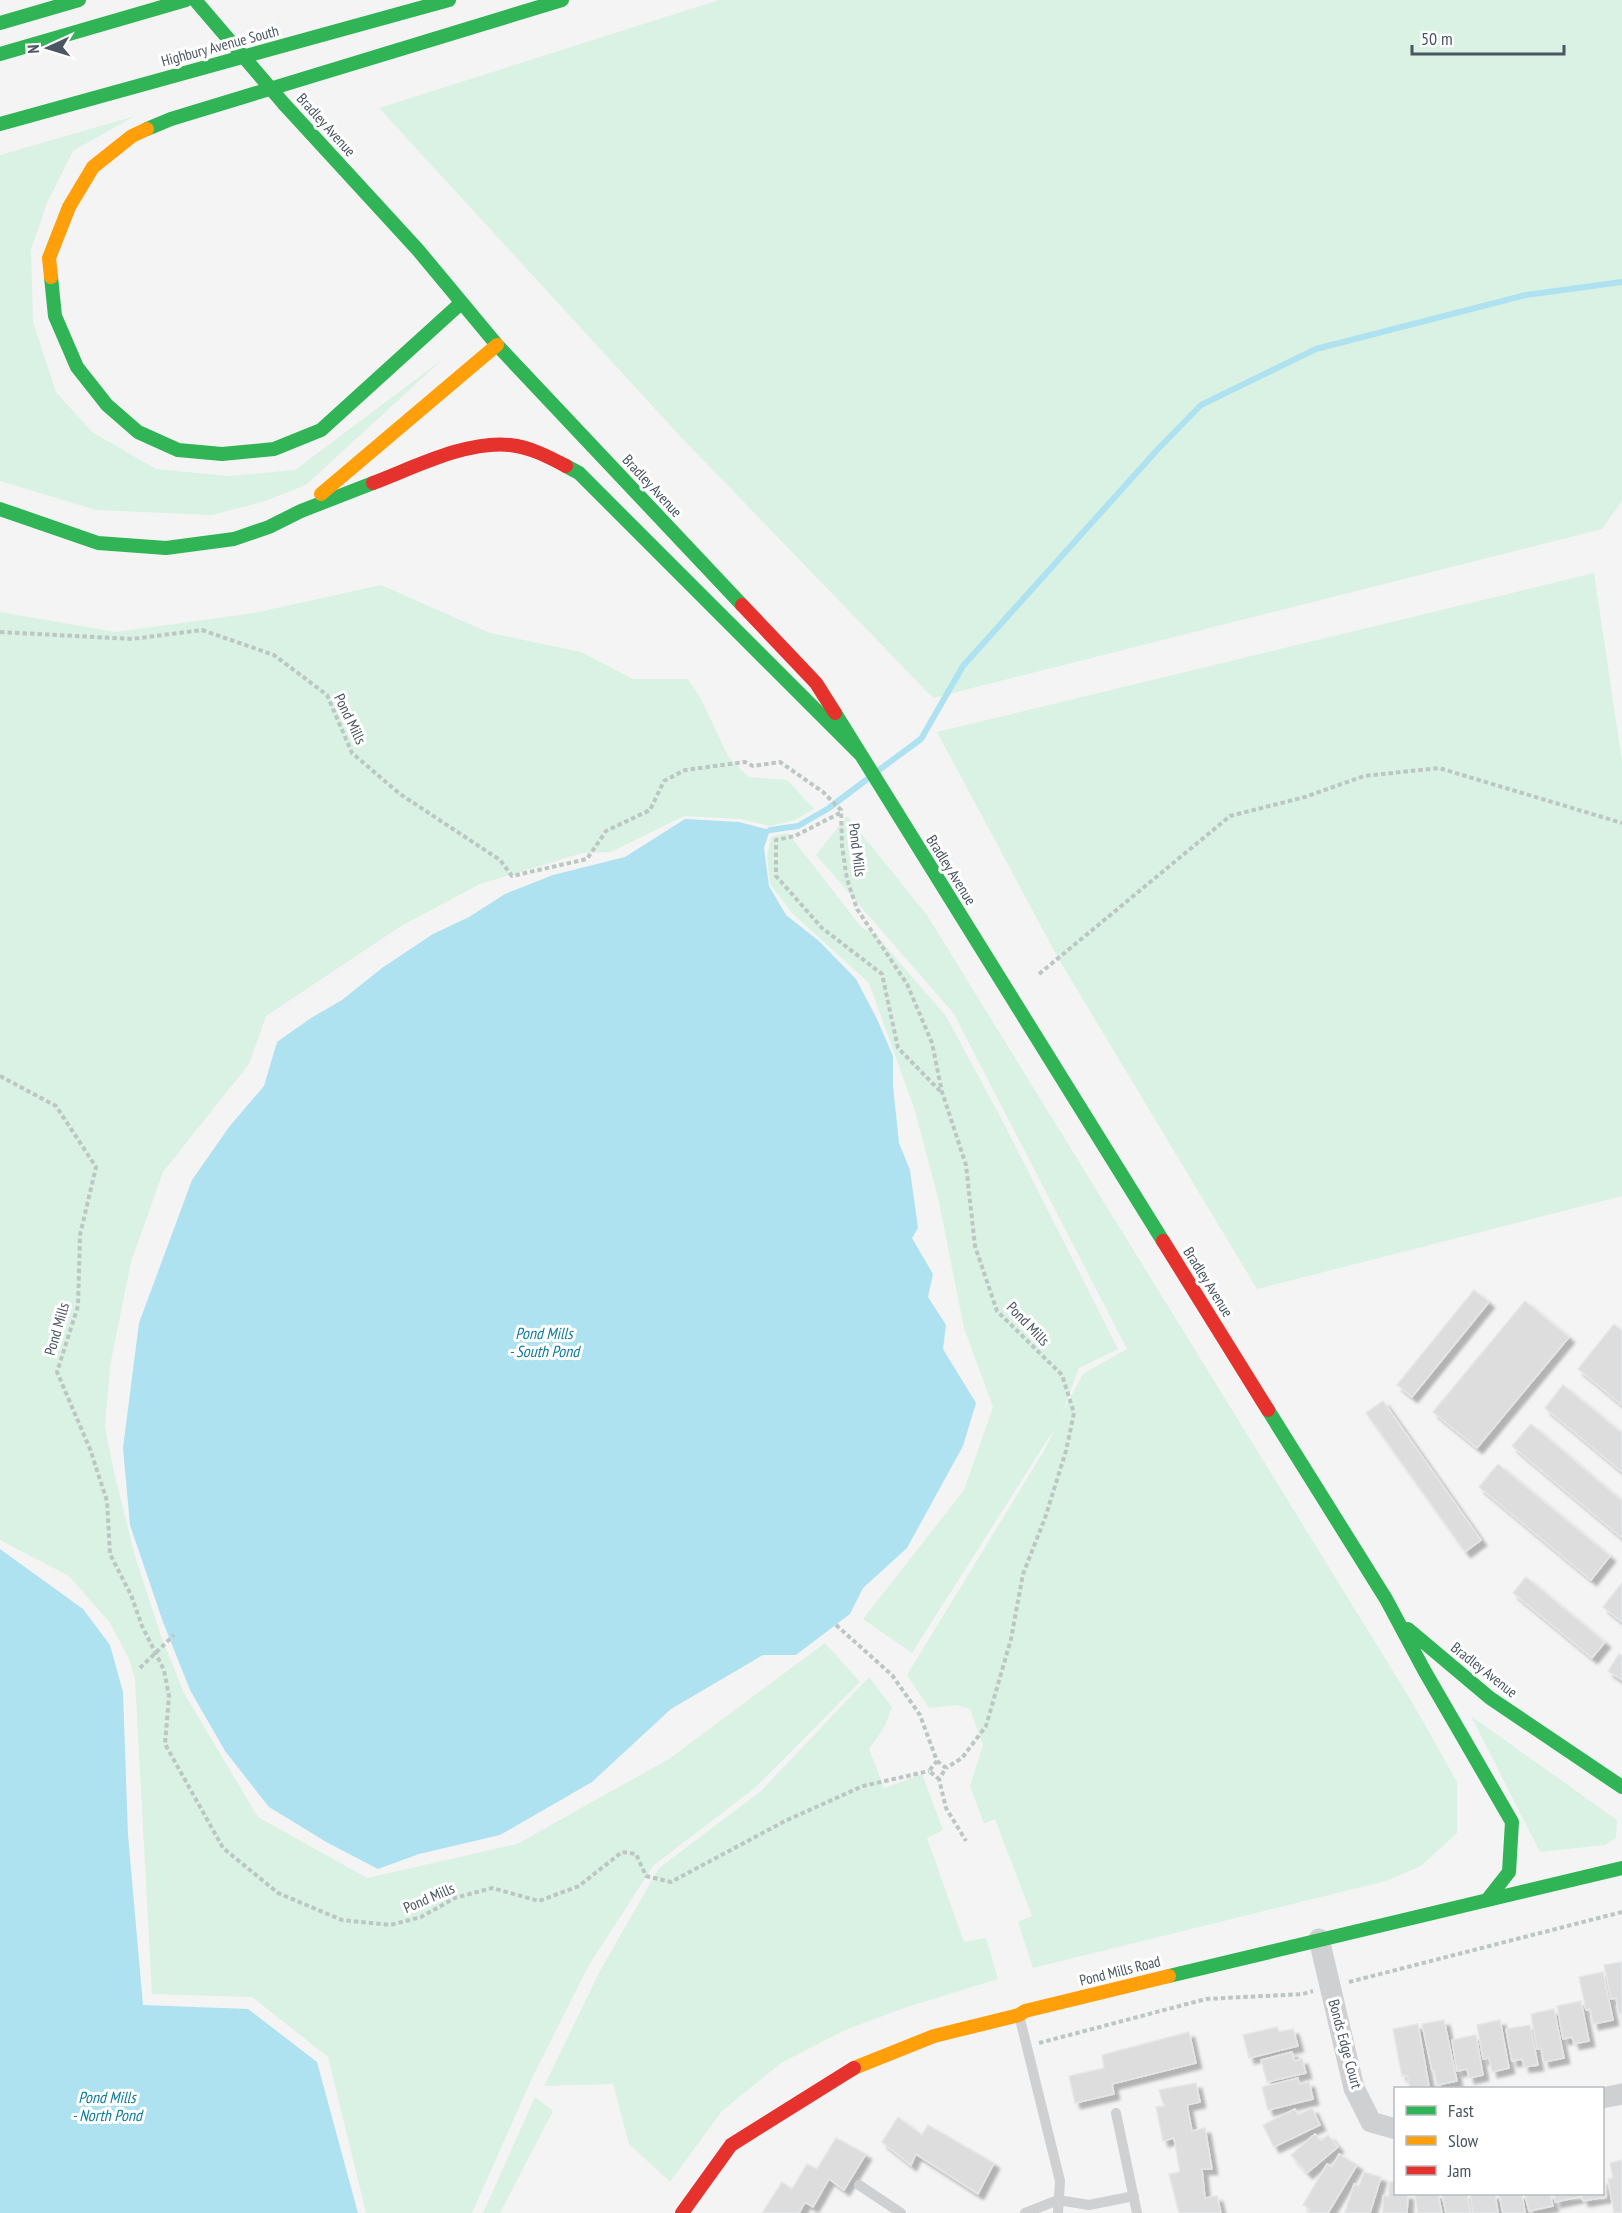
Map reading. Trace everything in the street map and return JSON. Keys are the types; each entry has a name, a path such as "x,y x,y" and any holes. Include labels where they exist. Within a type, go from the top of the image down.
{"main road":[{"path":"0,22 79,0"},
{"path":"0,54 186,0"},
{"name":"Bradley Avenue","path":"195,0 284,104 418,250 497,345 816,683 1397,1620 1490,1698 1622,1787"},
{"name":"Highbury Avenue South","path":"0,124 449,0"},
{"path":"461,303 321,430 274,448 222,454 178,450 138,432 106,405 76,367 55,316 49,258 69,207 93,166 132,136 171,119 562,0"},
{"path":"302,511 497,345"},
{"path":"0,509 98,543 166,548 234,538 269,527 302,511 455,452 484,446 510,445 545,455 579,473 861,755"},
{"path":"1397,1620 1512,1822 1509,1872 1487,1900"},
{"name":"Pond Mills Road","path":"682,2213 731,2145 850,2069 934,2036 1019,2015 1024,2011 1622,1868"}],"street":[{"name":"Bonds Edge Court","path":"1319,1939 1354,2088 1371,2122 1394,2129"},
{"path":"1604,2098 1622,2094"}],"lane":[{"path":"1019,2015 1060,2181 1058,2213"},
{"path":"1116,2113 1137,2213"},
{"path":"859,2185 901,2213"},
{"path":"1025,2213 1058,2200 1089,2205 1134,2196"}],"path":[{"name":"Pond Mills","path":"0,632 132,639 202,630 274,655 327,695 352,753 400,794 500,860 512,876 587,860 606,831 650,810 664,781 685,770 745,762 753,766 780,762 823,792 841,810 847,879 857,909 907,984 933,1043 942,1092 966,1165 975,1246 997,1311 1062,1375 1074,1413 1066,1451 1045,1518 1023,1574 1011,1639 986,1726 962,1758 946,1768 939,1779"},
{"path":"1039,974 1230,816 1305,796 1364,776 1439,768 1622,823"},
{"path":"840,813 795,836 776,840 776,876 822,927 882,974 898,1048 942,1092"},
{"name":"Pond Mills","path":"0,1076 56,1106 96,1167 80,1235 78,1306 57,1372 90,1449 107,1501 110,1554 164,1670 169,1696 165,1744 223,1848 278,1893 342,1920 390,1925 421,1917 455,1898 492,1888 539,1901 579,1886 622,1852 636,1854 646,1876 671,1882 785,1821 863,1786 929,1771"},
{"path":"836,1625 892,1675 920,1715 937,1761 946,1768"},
{"path":"140,1668 174,1635"},
{"path":"937,1761 929,1771 939,1779 946,1808 966,1841"}],"green space":[{"path":"719,0 1622,0 1622,501 1602,529 933,698 680,436 379,108"},
{"path":"135,116 73,151 47,203 31,250 33,322 56,392 92,432 156,469 228,476 295,470 443,359 306,485 265,501 212,515 96,510 0,481 0,155"},
{"path":"1594,573 1622,761 1622,1196 1257,1289 1058,958 937,732"},
{"path":"381,585 490,633 581,652 633,679 688,679 701,699 728,756 748,777 787,780 814,809 795,820 770,826 740,819 684,816 611,852 583,853 480,884 401,926 266,1016 249,1064 163,1172 131,1262 110,1366 105,1427 114,1472 135,1556 161,1636 184,1693 258,1817 367,1878 517,1844 669,1759 825,1643 860,1682 756,1787 653,1866 589,1965 533,2076 472,2213 366,2213 328,2057 252,1997 152,1994 135,1679 129,1659 110,1623 69,1576 0,1540 0,612 116,632 254,613"},
{"path":"847,816 927,915 1412,1702 1457,1782 1457,1833 1421,1866 1386,1881 1033,1968 1018,1922 1032,1916 995,1819 984,1824 970,1786 983,1745 970,1709 956,1705 929,1708 907,1675 1045,1449 1055,1428 912,1653 863,1619 964,1490 993,1407 964,1328 939,1202 915,1111 869,983 792,913 770,884 767,856 771,837 788,833 862,928 876,935 946,1016 1001,1118 1118,1349 1079,1368 1062,1413 1083,1374 1127,1349 954,1014 816,855"},
{"path":"869,1677 892,1707 885,1726 869,1749 884,1788 922,1774 943,1830 927,1838 964,1942 986,1938 998,1979 907,2007 845,2030 781,2063 722,2111 670,2182 629,2144 613,2084 544,2086 601,1969 659,1868 761,1791"},
{"path":"1471,1716 1617,1820 1616,1838 1605,1845 1540,1852"},
{"path":"535,2097 553,2111 500,2213 483,2213"}],"water":[{"name":"Pond Mills - South Pond","path":"685,819 739,822 770,830 764,848 769,886 786,915 819,941 856,979 877,1019 893,1056 893,1086 899,1143 910,1170 918,1228 912,1238 933,1274 928,1297 946,1325 943,1349 976,1403 963,1446 907,1548 863,1588 850,1614 796,1655 763,1655 671,1709 592,1782 500,1835 419,1854 378,1869 328,1843 269,1807 225,1751 190,1690 163,1622 130,1525 123,1448 139,1323 192,1180 229,1127 264,1086 277,1042 342,1000 382,968 433,934 469,917 505,894 553,875 625,857"},
{"name":"Pond Mills - North Pond","path":"0,1549 83,1609 110,1645 123,1692 128,1835 143,2005 248,2009 317,2062 358,2213 0,2213"}],"building":[{"path":"1474,1290 1489,1302 1412,1397 1397,1385"},
{"path":"1525,1301 1569,1337 1477,1448 1433,1412"},
{"path":"1614,1324 1622,1331 1622,1405 1578,1369"},
{"path":"1563,1385 1622,1433 1622,1472 1545,1408"},
{"path":"1383,1401 1481,1540 1465,1552 1366,1413"},
{"path":"1531,1424 1622,1501 1622,1538 1512,1446"},
{"path":"1498,1464 1610,1556 1591,1580 1479,1487"},
{"path":"1526,1577 1605,1642 1592,1658 1513,1593"},
{"path":"1622,1583 1622,1622 1603,1607"},
{"path":"1619,1654 1622,1656 1622,1680 1608,1671"},
{"path":"1622,1962 1622,2013 1619,2014 1616,1998 1611,1999 1604,1965"},
{"path":"1603,1972 1613,2020 1593,2024 1590,2009 1586,2010 1579,1977"},
{"path":"1581,2001 1589,2041 1574,2044 1572,2037 1563,2039 1557,2006"},
{"path":"1554,2009 1564,2058 1544,2062 1541,2048 1537,2049 1531,2014"},
{"path":"1444,2020 1457,2081 1437,2085 1422,2024"},
{"path":"1500,2020 1509,2068 1492,2072 1489,2058 1483,2059 1477,2025"},
{"path":"1418,2024 1429,2086 1410,2087 1407,2075 1402,2076 1393,2029"},
{"path":"1530,2025 1538,2065 1524,2067 1522,2059 1512,2061 1506,2029"},
{"path":"1277,2027 1279,2032 1293,2029 1298,2046 1249,2058 1243,2035"},
{"path":"1189,2032 1196,2063 1112,2084 1114,2094 1075,2103 1069,2076 1104,2068 1102,2055"},
{"path":"1476,2035 1483,2075 1469,2078 1467,2069 1457,2071 1452,2040"},
{"path":"1292,2052 1294,2061 1302,2059 1306,2073 1267,2082 1261,2060"},
{"path":"1298,2078 1299,2084 1309,2082 1313,2099 1268,2110 1262,2087"},
{"path":"1196,2083 1200,2102 1187,2105 1192,2131 1205,2128 1212,2169 1202,2169 1205,2198 1217,2196 1221,2213 1179,2213 1169,2174 1180,2172 1174,2138 1163,2141 1156,2107 1164,2106 1159,2090"},
{"path":"1312,2108 1320,2125 1274,2147 1263,2125 1295,2109 1298,2115"},
{"path":"898,2117 922,2135 928,2125 994,2163 978,2194 916,2154 911,2165 882,2142"},
{"path":"1315,2134 1321,2141 1328,2135 1338,2147 1307,2173 1291,2155"},
{"path":"836,2138 866,2154 844,2190 829,2179 813,2207 805,2202 799,2213 762,2213 782,2182 792,2189 807,2164 817,2169"},
{"path":"1339,2154 1357,2165 1328,2213 1308,2213 1310,2209 1303,2205 1327,2164 1332,2167"},
{"path":"1622,2160 1622,2213 1614,2213 1608,2179 1613,2178 1610,2163"},
{"path":"1364,2172 1381,2177 1370,2213 1345,2213 1354,2184 1359,2186"},
{"path":"1389,2182 1394,2182 1394,2195 1408,2195 1407,2213 1383,2213 1383,2196 1389,2196"},
{"path":"1604,2188 1606,2197 1583,2201 1581,2195 1604,2195"},
{"path":"1438,2195 1442,2213 1418,2213 1415,2196"},
{"path":"1442,2195 1467,2195 1471,2213 1446,2213"},
{"path":"1470,2195 1495,2195 1498,2213 1473,2213"},
{"path":"1499,2195 1522,2195 1525,2213 1503,2213"},
{"path":"1525,2195 1550,2195 1553,2206 1529,2211"},
{"path":"1554,2195 1578,2195 1579,2197 1555,2202"}],"waterway":[{"path":"879,770 921,739 963,666 1158,449 1201,405 1316,349 1526,295 1622,282"},
{"path":"770,830 798,826 829,808 866,780"}],"traffic: fast":[{"path":"0,23 79,0"},
{"path":"0,54 186,0"},
{"path":"195,0 284,104"},
{"path":"0,124 449,0"},
{"path":"147,129 171,119 562,0"},
{"path":"284,104 418,250 497,345 742,605"},
{"path":"51,277 55,316 77,367 107,405 138,432 178,450 222,454 274,449 321,430 461,303"},
{"path":"566,466 579,473 861,755"},
{"path":"0,509 98,543 166,548 234,539 269,527 301,511 373,483"},
{"path":"835,713 1163,1241"},
{"path":"1268,1410 1386,1599 1424,1670 1512,1822 1509,1872 1487,1900"},
{"path":"1408,1629 1490,1698 1622,1787"},
{"path":"1169,1976 1622,1868"}],"traffic: slow":[{"path":"51,277 49,258 69,207 93,167 132,136 147,129"},
{"path":"321,494 497,345"},
{"path":"854,2068 934,2036 1169,1976"}],"traffic: jam":[{"path":"373,483 440,456 493,445 525,448 566,466"},
{"path":"742,605 816,683 835,713"},
{"path":"1163,1241 1268,1410"},
{"path":"682,2213 731,2145 854,2068"}]}
